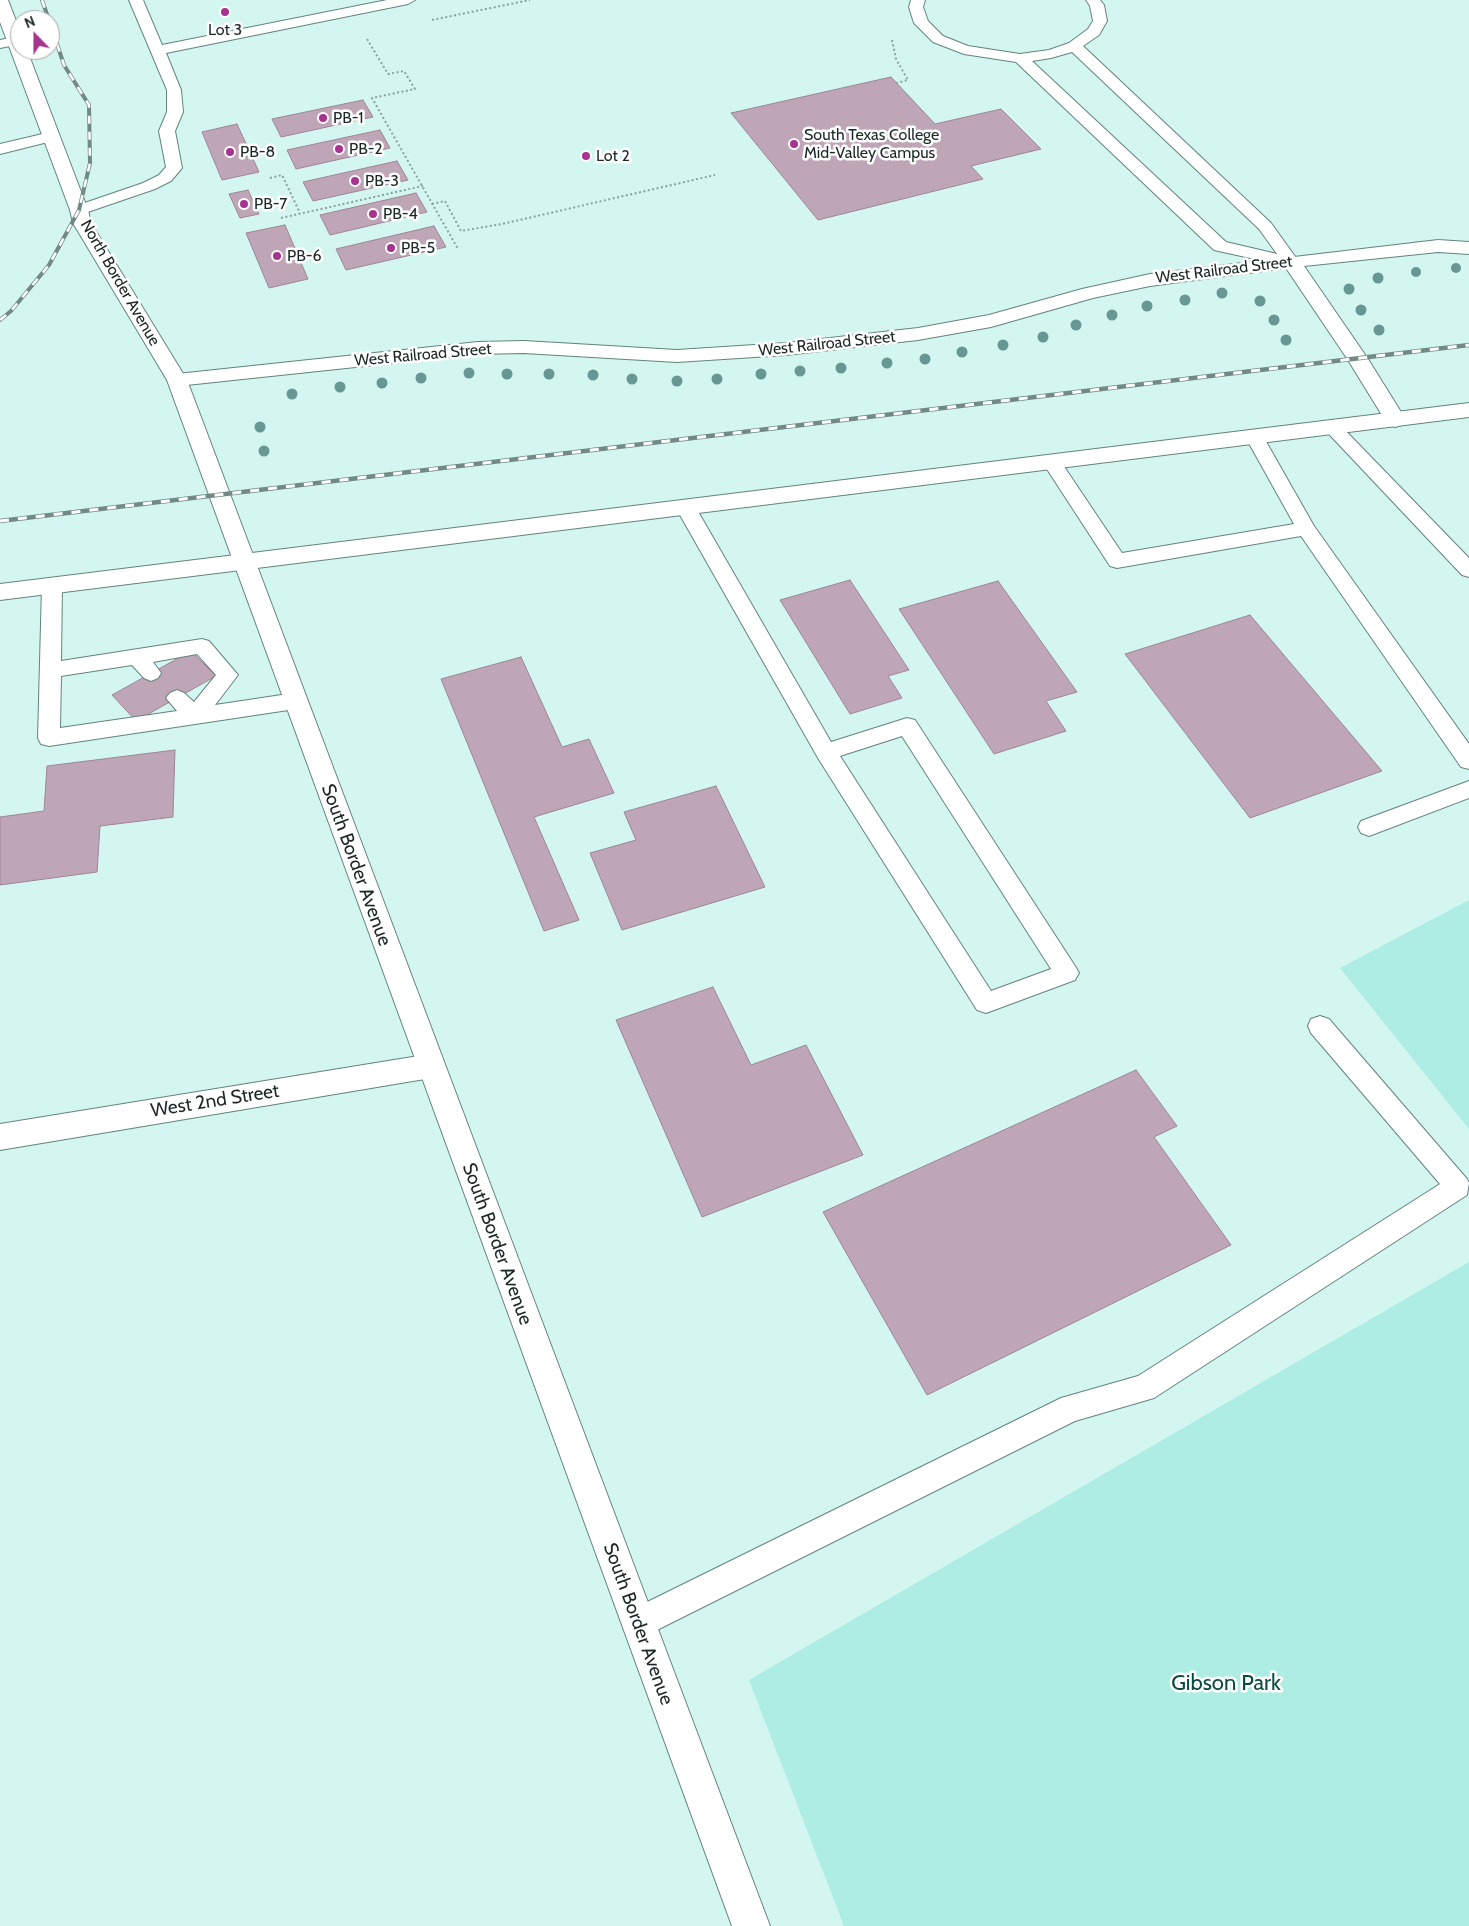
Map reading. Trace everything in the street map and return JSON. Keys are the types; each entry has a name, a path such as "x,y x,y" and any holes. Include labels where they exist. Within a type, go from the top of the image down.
{"street":[{"name":"North Border Avenue","path":"0,0 8,43 51,137 79,210 82,223 178,380 244,562"},
{"name":"West Railroad Street","path":"178,380 478,348 524,347 677,356 786,349 918,334 991,321 1118,286 1150,280 1438,246 1469,248"},
{"path":"1291,262 1358,359 1395,420"},
{"path":"0,592 1255,438 1468,410"},
{"name":"South Border Avenue","path":"244,562 751,1926"},
{"name":"West 2nd Street","path":"0,1137 431,1066"}],"lane":[{"path":"79,210 149,186 165,178 174,168 167,131 175,112 174,90 136,0"},
{"path":"157,50 408,0"},
{"path":"918,0 916,7 921,22 938,39 964,50 995,56 1020,58 1051,54 1074,46 1094,32 1100,21 1097,5 1093,0"},
{"path":"1074,46 1265,226 1291,262"},
{"path":"1020,58 1220,246 1291,262"},
{"path":"0,149 51,137"},
{"path":"1333,428 1469,570"},
{"path":"1255,438 1306,529 1469,761"},
{"path":"1052,463 1117,561 1306,529"},
{"path":"686,508 826,752 986,1004 1067,973 907,726 826,752"},
{"path":"52,586 49,738 296,701"},
{"path":"50,670 202,646 228,675 195,716"},
{"path":"137,657 151,673"},
{"path":"177,698 195,716"},
{"path":"1369,827 1469,789"},
{"path":"638,1623 1071,1408 1144,1388 1458,1186 1320,1026"}],"path":[{"path":"424,21 530,0"},
{"path":"892,37 896,59 908,80 896,83"},
{"path":"372,47 388,74 404,70 415,89 372,98 458,250"},
{"path":"432,204 444,201 461,231 520,220 715,174"},
{"path":"270,178 282,175 300,213"},
{"path":"280,218 423,186"}],"green space":[{"path":"1469,900 1469,1129 1340,968"},
{"name":"Gibson Park","path":"1469,1262 1469,1926 844,1926 749,1680"}],"building":[{"path":"891,77 935,124 1001,109 1041,149 971,166 983,179 818,220 731,113"},
{"name":"PB-1","path":"363,100 373,117 281,137 272,119"},
{"name":"PB-8","path":"237,124 259,172 222,180 202,132"},
{"name":"PB-2","path":"380,130 390,148 296,169 287,150"},
{"name":"PB-3","path":"397,161 408,180 313,201 303,182"},
{"name":"PB-7","path":"248,190 259,214 240,218 229,194"},
{"name":"PB-4","path":"416,193 427,212 330,235 320,215"},
{"name":"PB-6","path":"285,225 308,279 269,288 246,233"},
{"name":"PB-5","path":"434,226 446,247 346,270 336,249"},
{"path":"850,580 909,670 888,676 902,698 850,714 780,600"},
{"path":"998,581 1077,692 1046,701 1066,731 994,754 899,609"},
{"path":"1250,615 1382,771 1250,818 1125,654"},
{"path":"191,651 216,676 136,721 112,695"},
{"path":"521,657 562,747 589,739 614,793 534,817 579,920 544,931 441,679"},
{"path":"175,750 173,817 100,826 97,872 0,885 0,817 44,811 47,766"},
{"path":"716,786 765,887 622,930 590,853 636,840 624,812"},
{"path":"713,987 751,1065 806,1045 863,1155 702,1217 616,1020"},
{"path":"1136,1070 1177,1126 1154,1137 1231,1245 927,1395 823,1212"}],"railway":[{"path":"42,0 46,10"},
{"path":"0,320 11,311 49,265 79,210 90,163 89,105 64,65 60,53"},
{"path":"0,521 1469,345"}],"place":[{"name":"Lot 3","path":"225,12"},
{"name":"PB-1","path":"323,118"},
{"name":"South Texas College Mid-Valley Campus","path":"794,144"},
{"name":"PB-2","path":"339,149"},
{"name":"PB-8","path":"230,152"},
{"name":"Lot 2","path":"586,156"},
{"name":"PB-3","path":"355,181"},
{"name":"PB-7","path":"244,204"},
{"name":"PB-4","path":"373,214"},
{"name":"PB-5","path":"391,248"},
{"name":"PB-6","path":"277,256"}]}
